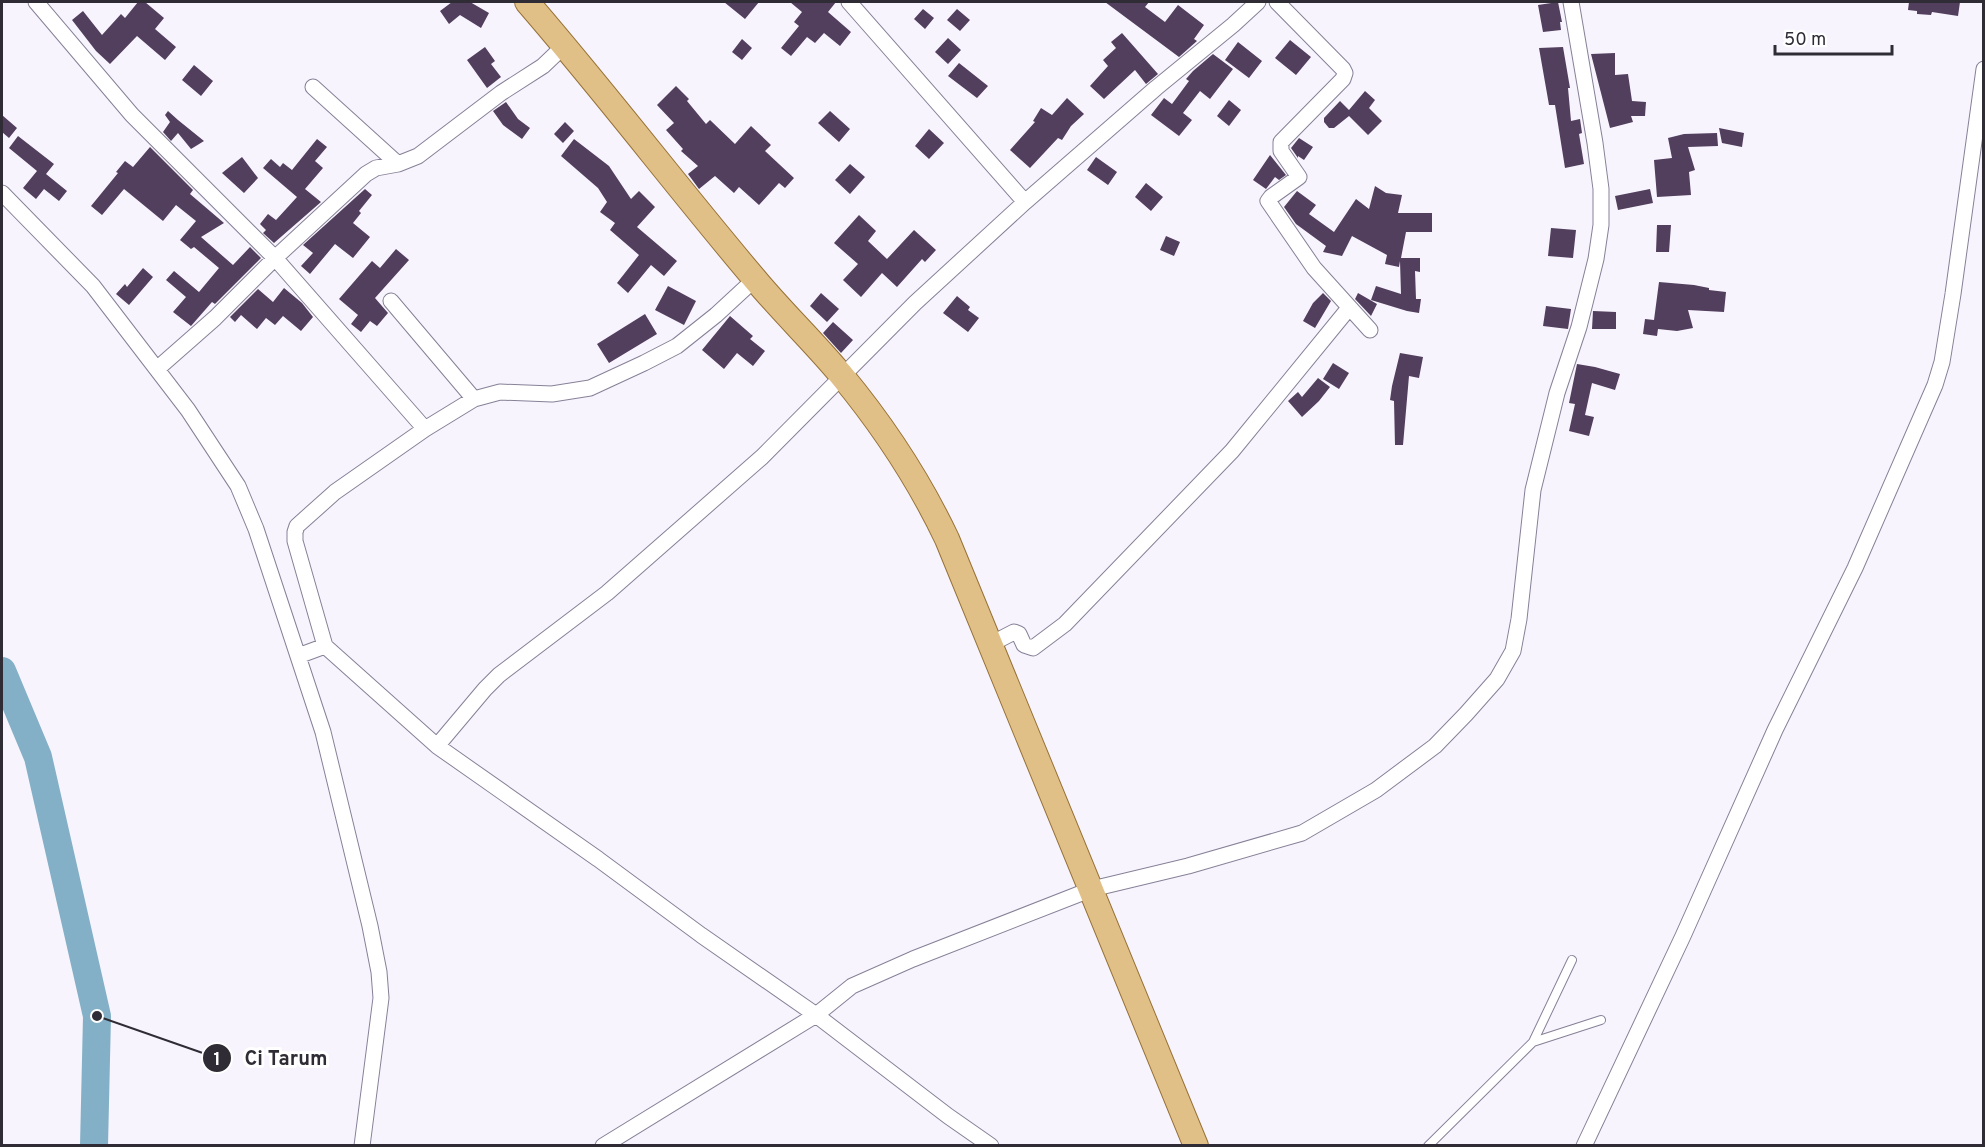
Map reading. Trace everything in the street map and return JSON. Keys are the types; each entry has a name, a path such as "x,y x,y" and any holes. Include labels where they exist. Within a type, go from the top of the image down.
{"main road":[{"path":"527,2 565,45 754,279 842,376 906,461 928,498 1092,889 1196,1146"}],"street":[{"path":"36,2 132,115 275,258 425,429"},
{"path":"849,2 1024,202"},
{"path":"437,746 499,675 607,593 762,457 915,303 1024,202 1156,88 1226,32 1258,2"},
{"path":"1277,2 1345,73 1343,79 1281,142 1281,151 1299,177 1271,196 1268,201 1314,267 1370,330"},
{"path":"603,1146 816,1015 852,986 913,959 1092,889 1188,866 1302,833 1376,790 1435,746 1497,679 1513,651 1520,619 1533,490 1557,393 1579,327 1596,259 1601,225 1601,189 1595,143 1571,2"},
{"path":"157,369 215,318 275,258 366,174 376,168 398,164 418,156 501,93 543,66 565,45"},
{"path":"1584,1146 1683,936 1775,730 1855,568 1935,385 1942,362 1953,294 1983,69"},
{"path":"313,87 398,164"},
{"path":"2,194 93,286 189,410 238,486 256,529 323,732 379,972 380,1006 362,1146"},
{"path":"754,279 716,315 677,346 590,388 552,394 500,392 474,399 425,429 335,492 295,529 295,541 325,646 437,746 816,1015 991,1146"},
{"path":"391,302 474,399"},
{"path":"989,645 1014,632 1019,634 1024,645 1033,648 1065,624 1232,451 1349,308"},
{"path":"298,656 325,646"}],"lane":[{"path":"1428,1146 1533,1042 1572,960"},
{"path":"1533,1042 1601,1020"}],"building":[{"path":"138,2 145,2 164,18 155,29 176,47 165,60 137,36 110,64 96,51 72,20 83,11 102,35 121,14 125,18"},
{"path":"452,2 470,2 489,13 481,28 460,15 449,24 440,11"},
{"path":"724,2 759,2 745,19"},
{"path":"790,2 836,2 828,12 851,32 840,46 824,33 815,43 807,37 791,56 781,48 799,26 794,22 802,12"},
{"path":"1105,2 1149,2 1145,7 1165,22 1178,5 1204,25 1194,39 1197,41 1179,57"},
{"path":"1558,2 1562,22 1560,22 1561,30 1543,32 1538,5"},
{"path":"1909,2 1960,2 1958,16 1932,12 1931,15 1917,14 1917,11 1908,10"},
{"path":"923,9 934,18 925,29 914,19"},
{"path":"957,9 970,20 960,31 947,20"},
{"path":"1122,33 1158,74 1146,84 1135,70 1104,99 1090,86 1108,66 1103,60 1116,48 1111,42"},
{"path":"948,38 961,50 948,64 935,52"},
{"path":"742,39 752,48 742,60 732,52"},
{"path":"1290,40 1311,57 1296,75 1275,58"},
{"path":"1238,42 1262,61 1249,78 1225,60"},
{"path":"485,47 495,61 491,64 501,77 487,88 467,60"},
{"path":"1563,47 1570,88 1568,88 1571,121 1580,119 1582,133 1579,134 1584,164 1565,168 1555,105 1549,105 1539,48"},
{"path":"1615,53 1615,75 1628,74 1632,101 1646,102 1645,116 1631,116 1633,122 1610,128 1591,54"},
{"path":"1213,54 1233,69 1210,99 1200,91 1183,113 1192,120 1179,136 1151,115 1164,98 1172,104 1189,81 1186,79"},
{"path":"959,63 988,86 977,98 948,76"},
{"path":"194,65 213,81 201,96 182,80"},
{"path":"676,86 689,99 687,101 706,124 710,120 735,144 751,126 771,145 765,151 794,178 785,188 779,183 759,205 739,187 734,193 715,176 699,189 688,174 698,166 681,151 683,149 666,130 674,123 657,105"},
{"path":"1365,91 1375,100 1369,108 1382,121 1368,135 1349,116 1334,128 1329,128 1324,118 1340,101 1349,110"},
{"path":"1067,98 1084,114 1071,126 1062,140 1058,138 1030,168 1010,150 1035,122 1033,121 1041,108 1052,115"},
{"path":"1229,100 1241,110 1229,126 1217,116"},
{"path":"506,102 518,119 530,128 522,139 503,125 493,111"},
{"path":"168,111 204,141 191,149 178,133 171,141 163,132 170,122 165,115"},
{"path":"830,111 850,129 839,142 818,123"},
{"path":"2,115 17,128 9,138 2,132"},
{"path":"565,122 574,131 563,143 554,134"},
{"path":"1719,128 1744,133 1742,147 1722,143"},
{"path":"929,129 944,143 929,159 915,146"},
{"path":"1717,133 1718,146 1688,147 1695,170 1689,172 1691,195 1657,197 1654,160 1672,158 1668,138 1684,134"},
{"path":"18,136 54,164 46,174 67,191 59,201 44,189 36,199 23,188 37,171 9,148"},
{"path":"1299,138 1313,147 1304,160 1298,156 1298,158 1291,148"},
{"path":"317,139 327,147 315,161 323,168 305,189 321,202 274,243 263,233 266,230 260,224 268,214 276,220 297,197 263,168 271,159 280,167 283,163 292,170"},
{"path":"574,139 609,166 631,199 639,191 655,207 637,227 677,261 664,276 651,265 628,293 617,283 639,255 610,230 615,223 600,212 607,202 598,188 561,156"},
{"path":"150,147 193,190 190,194 224,223 201,237 233,265 250,247 261,258 215,304 212,302 191,326 173,312 186,297 166,280 174,271 199,292 219,268 194,247 191,249 180,240 196,221 176,205 163,221 124,189 102,215 91,206 125,161 133,167"},
{"path":"1270,155 1286,175 1279,180 1275,177 1266,189 1253,180"},
{"path":"242,157 258,178 244,193 222,173"},
{"path":"1096,157 1117,172 1108,185 1087,170"},
{"path":"850,164 865,177 850,194 835,180"},
{"path":"1146,183 1163,197 1151,211 1135,197"},
{"path":"1375,186 1386,193 1402,195 1398,213 1432,213 1432,232 1406,232 1401,258 1420,258 1420,272 1415,271 1416,299 1421,299 1419,313 1371,300 1376,286 1401,294 1400,261 1399,267 1385,264 1387,255 1352,236 1342,256 1323,252 1326,246 1296,224 1284,207 1297,191 1316,205 1309,214 1334,232 1356,199 1369,209"},
{"path":"365,189 372,195 353,223 370,237 353,258 335,244 310,274 301,266 313,253 303,245"},
{"path":"1650,189 1653,203 1618,210 1615,196"},
{"path":"859,215 876,231 868,241 887,259 914,230 936,250 925,262 922,259 897,287 882,273 861,297 843,280 858,264 834,243"},
{"path":"1657,225 1671,225 1669,252 1656,252"},
{"path":"1551,228 1576,230 1573,258 1548,256"},
{"path":"1166,236 1180,242 1174,256 1160,250"},
{"path":"396,249 409,260 375,298 388,313 377,326 370,321 361,332 351,324 358,315 339,299 372,261 380,268"},
{"path":"143,268 153,277 129,305 116,294 125,284 127,287"},
{"path":"1659,282 1694,285 1726,292 1724,312 1688,310 1693,328 1677,331 1658,329 1657,336 1643,334 1645,319 1654,320"},
{"path":"668,286 696,301 684,325 655,310"},
{"path":"284,288 302,303 313,317 301,331 283,316 275,325 266,318 257,329 241,315 235,322 230,317 258,289 273,302"},
{"path":"821,293 839,309 827,322 810,306"},
{"path":"1323,293 1331,301 1315,328 1303,321 1313,303"},
{"path":"1358,293 1377,304 1371,316 1355,299"},
{"path":"957,296 970,307 968,310 979,318 968,332 943,313"},
{"path":"1546,306 1571,309 1568,329 1543,326"},
{"path":"1593,311 1616,312 1616,329 1592,329"},
{"path":"645,314 657,334 609,363 597,344"},
{"path":"730,316 753,336 750,339 765,351 753,366 737,353 724,369 702,350"},
{"path":"833,322 853,340 841,353 823,333"},
{"path":"1400,353 1423,357 1419,378 1409,376 1403,445 1395,445 1394,401 1390,400"},
{"path":"1333,363 1349,373 1339,389 1323,379"},
{"path":"1577,364 1620,374 1615,390 1592,383 1585,415 1594,417 1589,436 1569,431 1575,404 1569,403"},
{"path":"1318,378 1330,387 1302,417 1288,401 1298,392 1302,397"}],"waterway":[{"path":"2,671 38,757 97,1016 94,1146"}],"place":[{"name":"Ci Tarum","path":"97,1016"}]}
